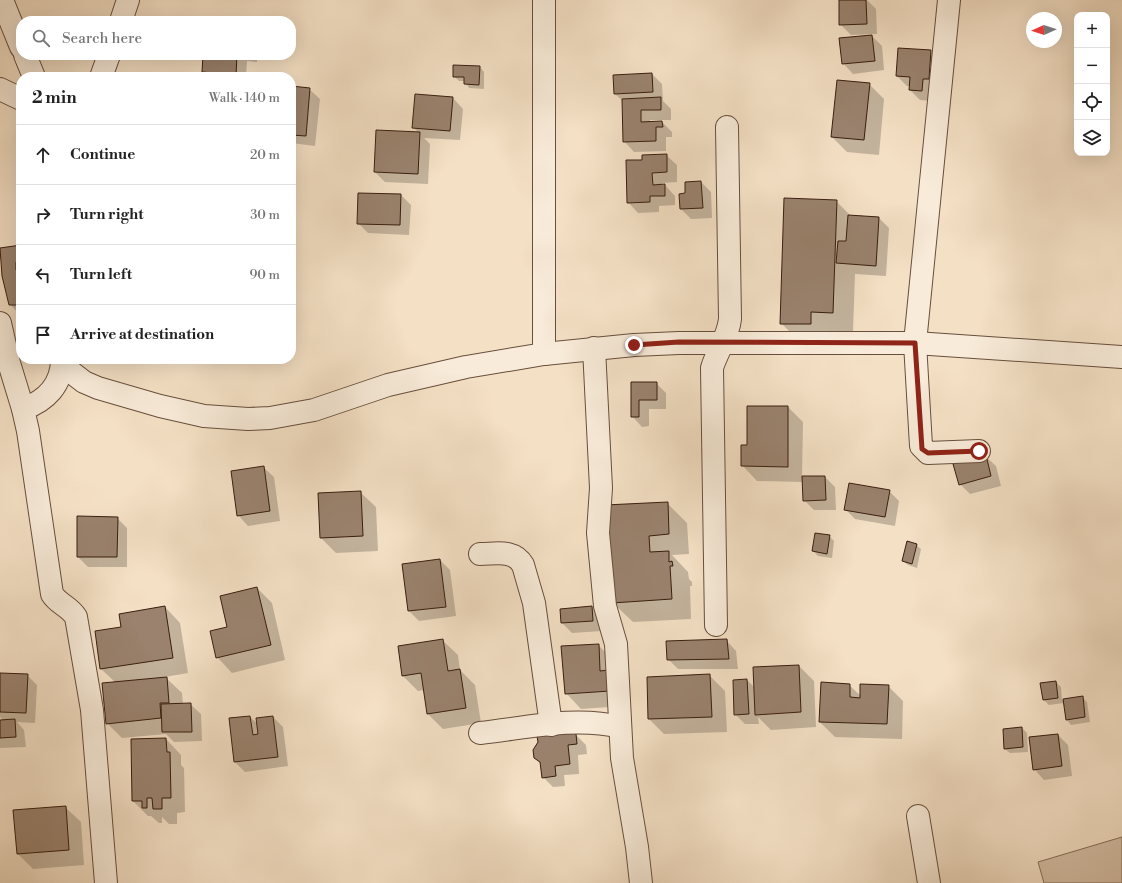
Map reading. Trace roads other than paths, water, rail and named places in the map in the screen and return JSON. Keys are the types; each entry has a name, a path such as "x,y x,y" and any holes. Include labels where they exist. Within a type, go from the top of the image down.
{"street":[{"path":"2,0 16,35"},
{"path":"123,16 128,0"},
{"path":"544,0 544,354"},
{"path":"945,5 915,343 922,449 928,453 979,451"},
{"path":"27,60 32,72"},
{"path":"103,72 107,60"},
{"path":"0,89 16,97"},
{"path":"716,624 712,368 727,335 730,320 727,127"},
{"path":"0,323 8,363 23,409 44,535 52,594 54,599 69,609 76,617 88,680 94,726 106,883"},
{"path":"64,364 84,382 98,388 160,406 204,416 248,419 278,417 314,410 388,385 427,375 497,361 594,348 679,342 915,343 1122,358"},
{"path":"594,348 601,488 598,533 605,606 616,644 623,773 635,834 641,883"},
{"path":"23,409 40,401 54,388 59,377 62,364"},
{"path":"480,554 511,554 520,560 528,578 534,603 551,725"},
{"path":"480,733 588,721 620,727"},
{"path":"918,816 929,883"}]}
